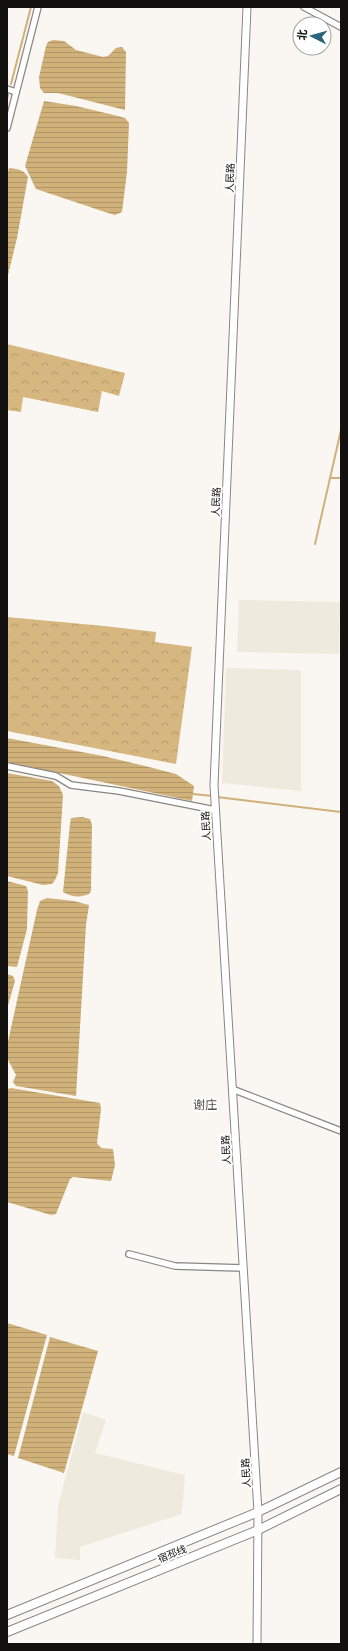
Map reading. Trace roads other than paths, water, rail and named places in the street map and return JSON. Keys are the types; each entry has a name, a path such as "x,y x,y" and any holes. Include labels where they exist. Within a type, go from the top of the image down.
{"main road":[{"name":"宿邳线","path":"7,1615 258,1512 341,1472"},
{"name":"宿邳线","path":"7,1632 258,1530 341,1489"}],"street":[{"path":"7,128 38,7"},
{"name":"人民路","path":"247,7 214,796 258,1512 257,1644"},
{"path":"304,7 341,27"},
{"path":"7,89 16,92"},
{"path":"7,766 56,776 71,785 119,791 215,810"},
{"path":"232,1089 341,1131"},
{"path":"129,1254 175,1266 243,1268"}],"waterway":[{"path":"11,84 31,7"},
{"path":"7,99 8,95"},
{"path":"315,544 341,430"},
{"path":"330,478 341,478"},
{"path":"193,794 213,796"},
{"path":"217,797 341,812"}],"district":[{"name":"谢庄","path":"205,1105"}]}
